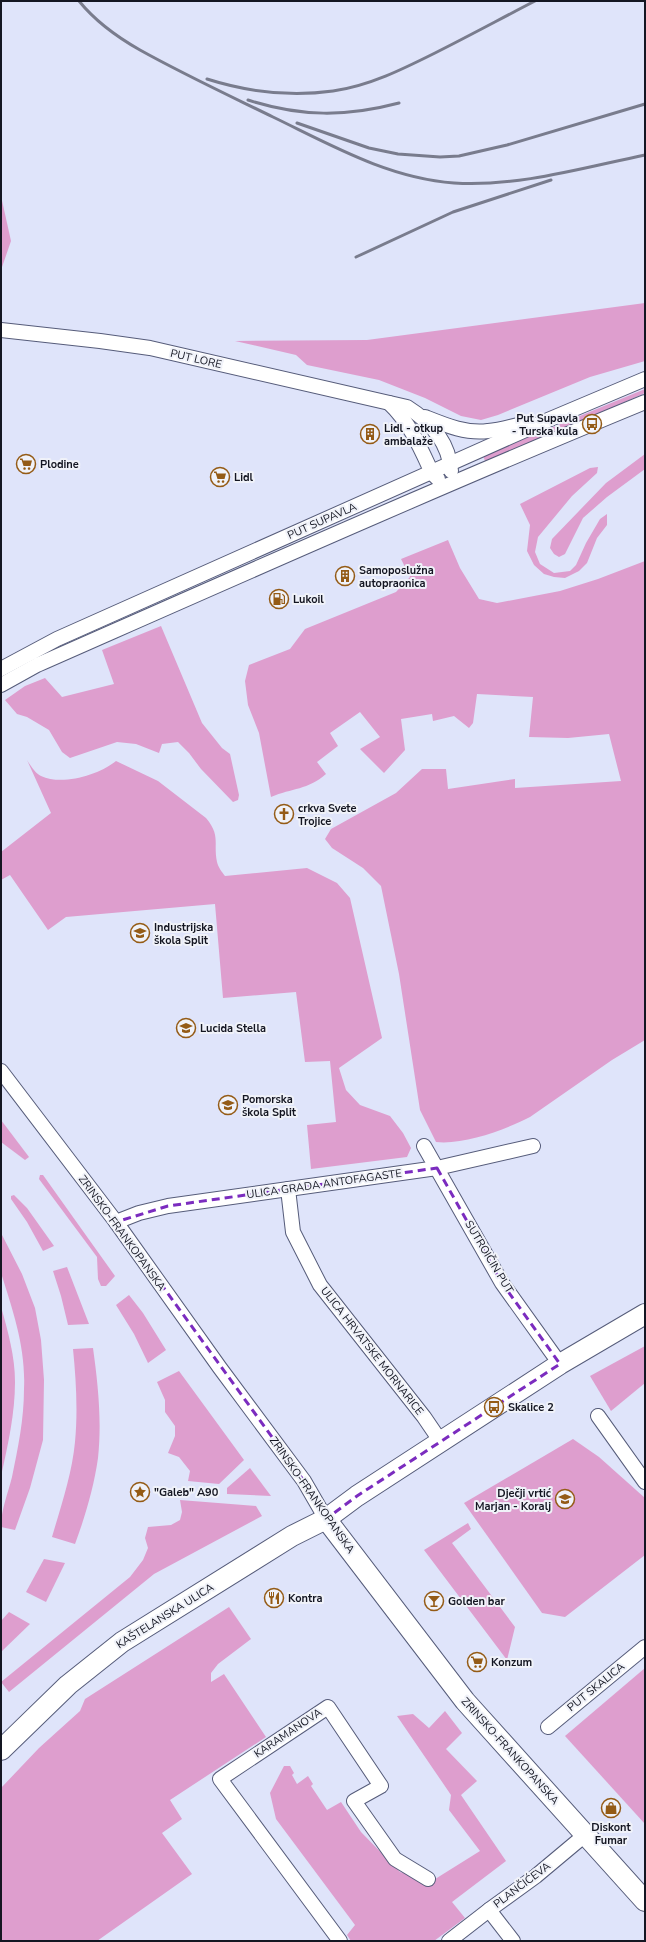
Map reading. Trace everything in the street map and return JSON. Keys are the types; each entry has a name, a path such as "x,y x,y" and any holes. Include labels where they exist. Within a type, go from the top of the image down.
{"main road":[{"path":"326,1519 357,1496 560,1364 645,1314"},
{"name":"KAŠTELANSKA ULICA","path":"1,1750 68,1685 122,1642 292,1536 326,1519"},
{"name":"ZRINSKO-FRANKOPANSKA","path":"326,1519 465,1702 645,1901"}],"street":[{"name":"PUT LORE","path":"1,330 100,340 150,348 407,407 421,416 439,436 445,446 450,464 450,483"},
{"name":"PUT SUPAVLA","path":"1,669 57,639 548,420 645,379"},
{"path":"389,402 402,415 410,427 432,473 442,482 450,483"},
{"name":"PUT SUPAVLA","path":"1,685 37,665 450,483 645,402"},
{"path":"421,416 444,425 474,432 490,431 548,420"},
{"name":"ZRINSKO-FRANKOPANSKA","path":"1,1071 116,1222 220,1368 304,1481 326,1519"},
{"name":"SUTROIČIN PUT","path":"424,1146 502,1283 560,1364"},
{"name":"ULICA GRADA ANTOFAGASTE","path":"116,1222 139,1213 168,1206 437,1168 533,1146"},
{"name":"ULICA HRVATSKE MORNARICE","path":"288,1189 293,1232 320,1285 424,1417 441,1442"},
{"path":"598,1416 645,1482"},
{"name":"PUT SKALICA","path":"548,1727 645,1647"},
{"name":"KARAMANOVA","path":"340,1941 220,1779 328,1707 381,1786 354,1801 394,1859 428,1879"},
{"name":"PLANČIĆEVA","path":"513,1941 489,1910 536,1876 585,1835"},
{"path":"449,1941 489,1910"}],"highlighted area":[{"path":"437,1168 502,1283 560,1364 357,1496 326,1519 304,1481 116,1222 168,1206"}],"shaded area":[{"path":"1,196 11,241 1,270"},
{"path":"645,303 645,361 590,377 498,415 481,420 461,416 425,398 379,380 307,365 296,355 235,341 367,340"},
{"path":"645,389 645,393 486,463 483,456"},
{"path":"645,454 645,469 607,497 583,518 565,554 559,557 554,554 550,548 552,539 606,483"},
{"path":"598,467 597,473 572,496 538,537 535,552 540,564 554,573 570,571 576,565 586,543 600,519 607,514 607,525 597,538 587,563 579,571 565,578 544,574 534,565 527,551 530,525 520,504 590,468"},
{"path":"448,540 460,568 479,599 497,603 560,591 598,579 645,561 645,1040 612,1060 530,1117 509,1127 484,1136 459,1141 436,1142 420,1110 399,974 381,886 363,868 332,848 325,839 331,829 396,793 422,769 446,769 448,789 515,779 515,788 621,781 609,734 568,738 529,737 533,697 477,694 473,723 469,728 454,716 433,721 432,714 401,719 405,750 384,773 360,749 380,737 360,712 330,733 338,746 317,762 326,774 306,786 271,797 259,733 248,705 245,681 249,665 290,649 305,629 396,592 410,577 401,559"},
{"path":"161,626 202,723 222,748 230,754 239,795 238,800 233,802 201,769 189,753 178,742 162,744 159,753 136,744 117,742 70,758 62,752 49,730 27,717 17,714 5,700 25,686 45,678 62,697 114,684 102,650"},
{"path":"27,760 37,773 50,779 59,780 80,778 100,771 116,761 158,781 206,818 211,824 216,840 216,855 218,864 225,876 307,868 337,883 350,898 382,1038 339,1068 346,1090 360,1105 390,1116 403,1133 411,1148 407,1157 311,1169 307,1125 336,1122 330,1061 305,1062 296,992 223,998 215,904 66,917 48,930 10,875 1,880 1,852 51,813"},
{"path":"1,1120 29,1157 25,1160 1,1142"},
{"path":"40,1175 43,1175 115,1276 106,1286 101,1286 98,1279 97,1257 39,1179"},
{"path":"14,1195 27,1208 54,1246 43,1251 27,1222 11,1199 11,1196"},
{"path":"1,1233 22,1274 35,1308 41,1340 44,1380 43,1440 30,1488 15,1530 1,1527 1,1521 3,1508 12,1477 20,1433 24,1400 24,1374 18,1330 1,1273"},
{"path":"67,1267 89,1324 68,1325 53,1271"},
{"path":"129,1295 143,1313 166,1350 148,1363 134,1334 116,1305"},
{"path":"1,1307 9,1335 15,1373 15,1394 9,1441 1,1476"},
{"path":"645,1346 645,1383 611,1411 590,1376"},
{"path":"93,1348 99,1403 100,1430 98,1458 89,1502 75,1544 52,1537 69,1478 74,1454 76,1395 73,1349"},
{"path":"179,1371 244,1460 219,1484 188,1481 190,1471 179,1457 168,1453 175,1436 175,1426 165,1412 165,1400 157,1382"},
{"path":"573,1439 599,1457 645,1498 645,1555 565,1617 542,1613 464,1503"},
{"path":"250,1468 271,1496 227,1494 227,1488"},
{"path":"180,1500 256,1506 262,1516 154,1574 9,1692 1,1682 130,1577 143,1560 148,1548 145,1538 148,1527 171,1525 180,1520 182,1512"},
{"path":"468,1523 471,1529 452,1543 515,1627 507,1660 424,1550"},
{"path":"44,1559 65,1563 46,1602 26,1592"},
{"path":"229,1607 251,1639 218,1664 211,1673 211,1682 224,1674 266,1737 170,1800 182,1819 162,1833 192,1874 97,1941 1,1941 1,1788 39,1748 80,1711 85,1699"},
{"path":"9,1612 30,1624 1,1652 1,1621"},
{"path":"645,1668 645,1824 565,1736"},
{"path":"445,1711 462,1733 446,1749 477,1781 461,1795 506,1861 452,1902 465,1918 434,1941 351,1941 347,1935 355,1925 276,1819 270,1793 284,1766 290,1766 294,1773 292,1775 297,1784 308,1776 313,1784 311,1786 327,1810 341,1802 361,1832 400,1872 432,1881 480,1851 449,1810 451,1795 397,1716 413,1714 429,1728"}],"railway":[{"path":"79,1 92,16 107,28 131,45 156,59 338,149 360,159 406,175 454,183 502,182 574,171 645,155"},
{"path":"207,79 238,87 269,92 317,93 346,89 373,81 411,65 535,1"},
{"path":"248,100 286,110 324,113 360,111 399,103"},
{"path":"297,123 369,148 398,154 440,157 459,156 507,145 645,104"},
{"path":"356,257 453,212 551,180"}],"place":[{"name":"Put Supavla - Turska kula","path":"592,424"},
{"name":"Lidl - otkup ambalaže","path":"370,434"},
{"name":"Plodine","path":"26,464"},
{"name":"Lidl","path":"220,477"},
{"name":"Samoposlužna autopraonica","path":"345,576"},
{"name":"Lukoil","path":"279,599"},
{"name":"crkva Svete Trojice","path":"284,814"},
{"name":"Industrijska škola Split","path":"140,933"},
{"name":"Lucida Stella","path":"186,1028"},
{"name":"Pomorska škola Split","path":"228,1105"},
{"name":"Skalice 2","path":"494,1407"},
{"name":"\"Galeb\" A90","path":"140,1492"},
{"name":"Dječji vrtić Marjan - Koralj","path":"565,1499"},
{"name":"Kontra","path":"274,1598"},
{"name":"Golden bar","path":"434,1601"},
{"name":"Konzum","path":"477,1662"},
{"name":"Diskont Fumar","path":"611,1808"}]}
